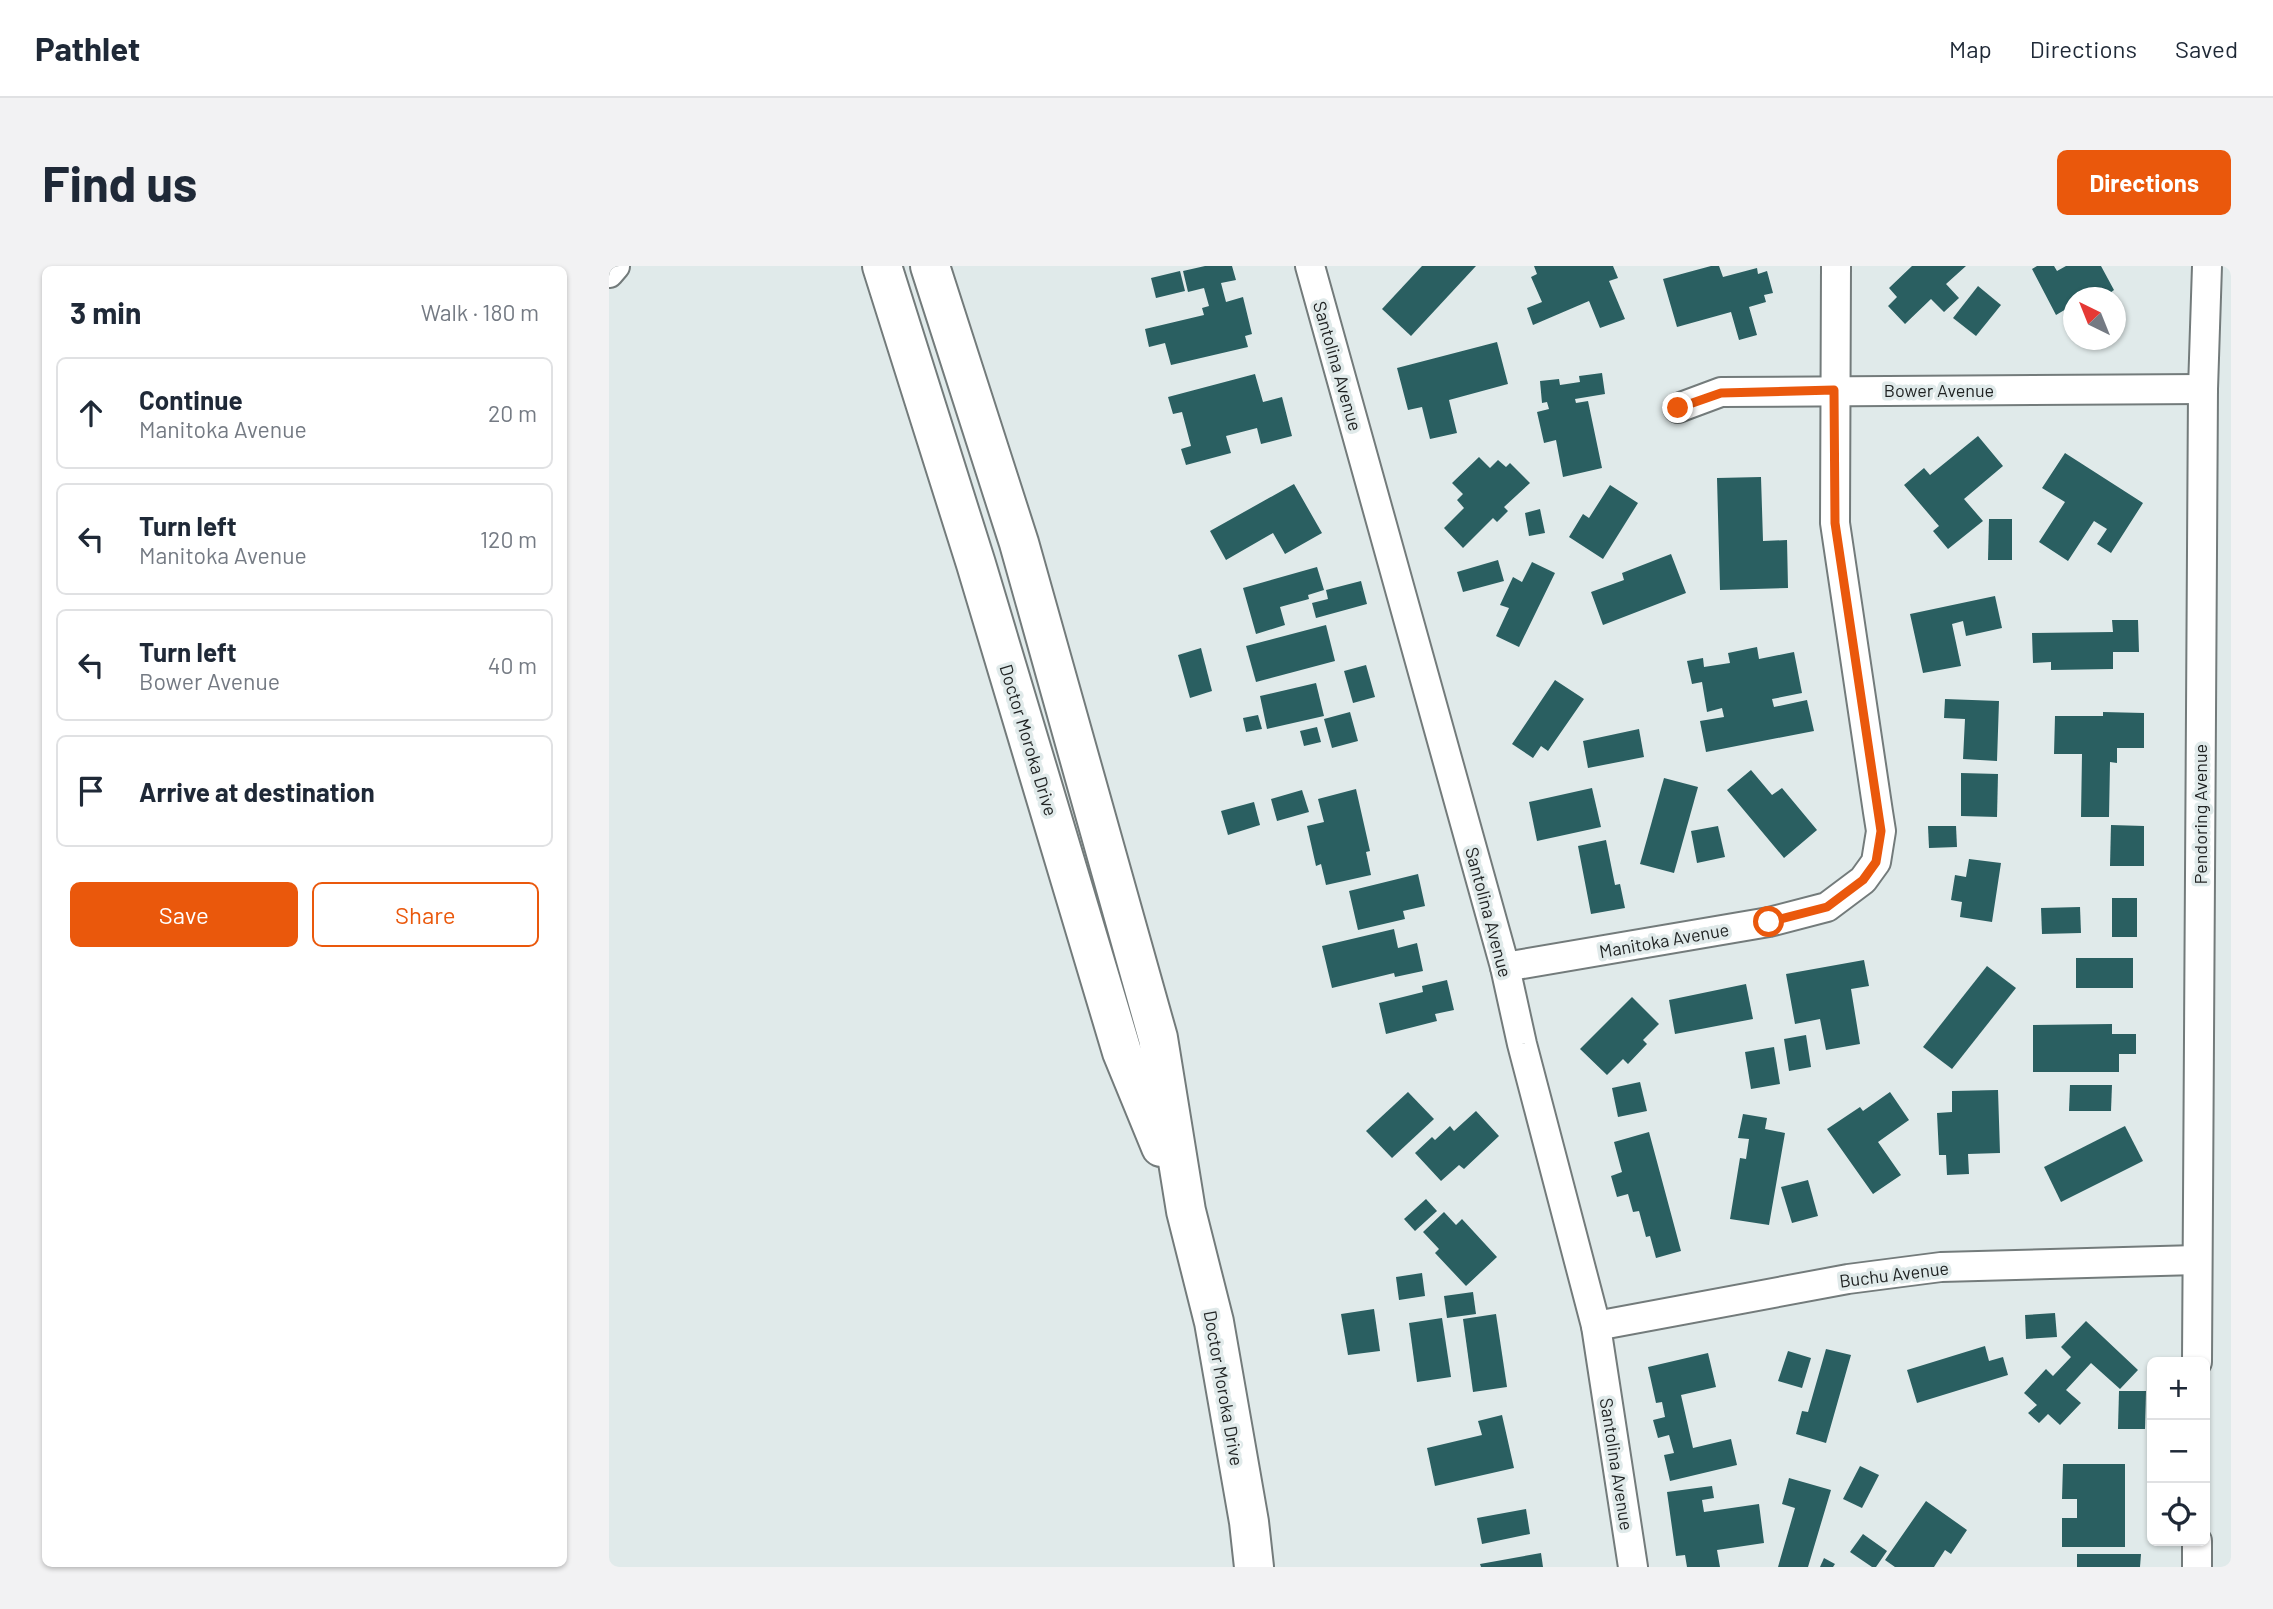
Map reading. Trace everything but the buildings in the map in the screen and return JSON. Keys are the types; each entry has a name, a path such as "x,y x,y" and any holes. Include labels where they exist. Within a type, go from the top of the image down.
{"main road":[{"name":"Doctor Moroka Drive","path":"882,266 976,564 1122,1052 1186,1211"},
{"name":"Doctor Moroka Drive","path":"930,266 1019,543 1158,1038 1186,1211 1214,1322 1249,1522 1254,1567"}],"street":[{"path":"609,273 615,266"},
{"name":"Santolina Avenue","path":"1310,266 1505,967 1522,1044 1596,1326 1633,1567"},
{"name":"Manitoka Avenue","path":"1505,967 1769,922 1827,907 1863,880 1876,862 1881,831 1835,523 1836,266"},
{"name":"Pendoring Avenue","path":"2197,1357 2203,389 2207,266"},
{"name":"Bower Avenue","path":"1678,408 1721,393 2203,389"},
{"name":"Buchu Avenue","path":"1596,1326 1849,1279 1941,1267 2197,1260"},
{"path":"2197,1546 2197,1567"}],"route":[{"path":"1678,408 1721,393 1834,390 1835,523 1881,831 1876,862 1863,880 1827,907 1769,922"}]}
